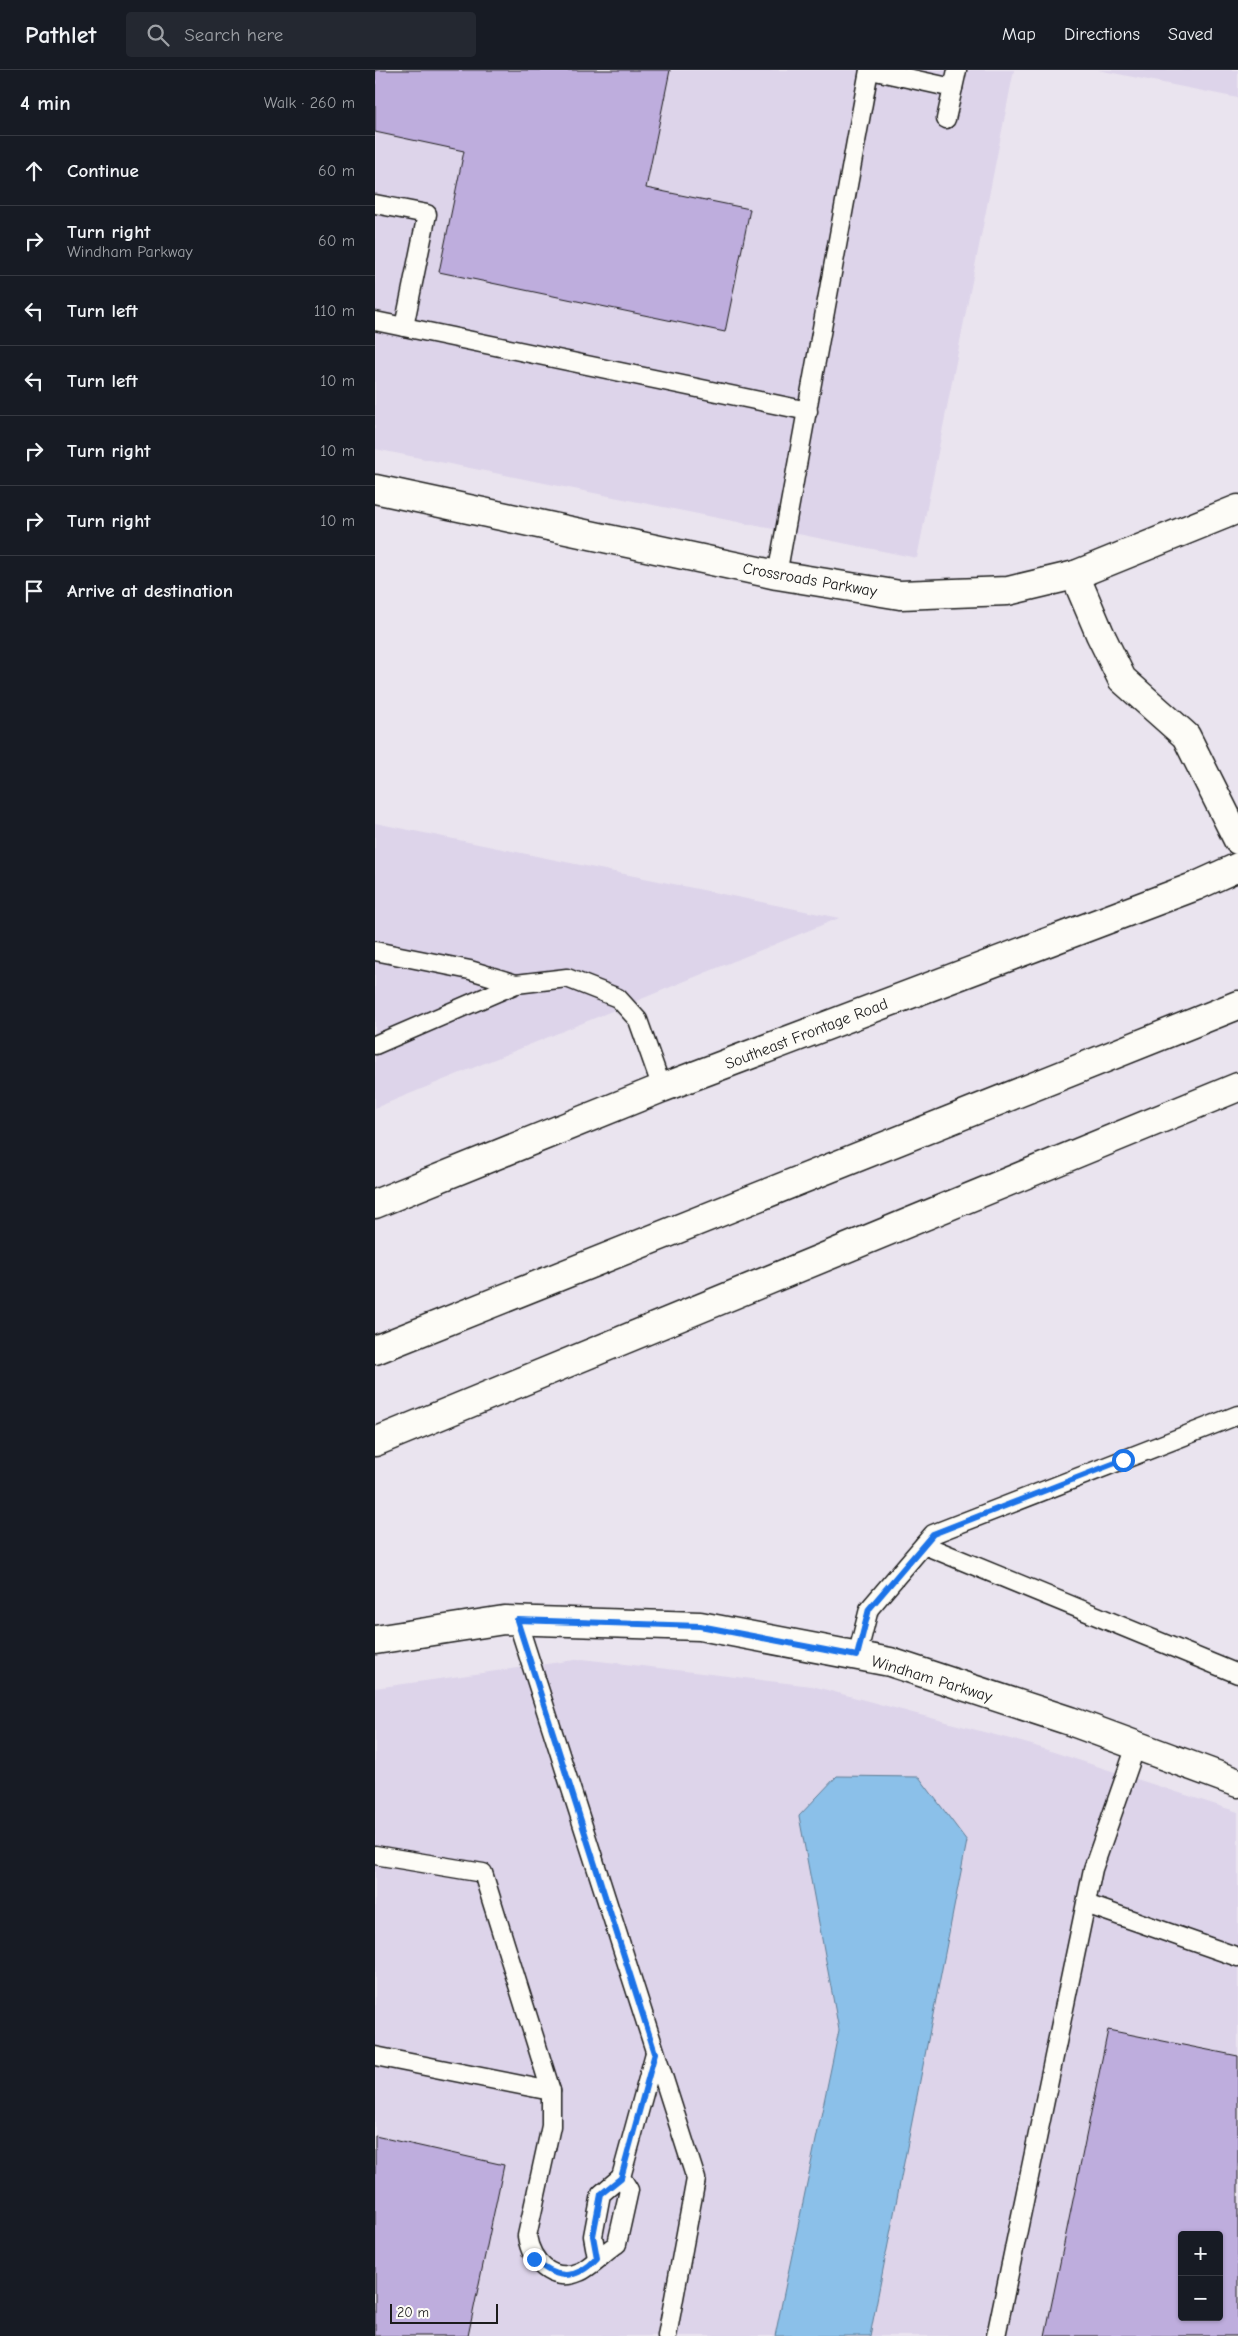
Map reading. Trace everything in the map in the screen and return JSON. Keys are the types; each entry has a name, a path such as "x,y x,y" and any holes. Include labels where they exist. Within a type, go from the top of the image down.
{"main road":[{"name":"Crossroads Parkway","path":"375,489 777,575 900,595 1008,591 1075,575 1238,509"},
{"path":"1075,575 1100,634 1122,679 1186,736 1238,840"},
{"name":"Southeast Frontage Road","path":"375,1204 662,1088 1196,886 1238,867"},
{"path":"375,1350 1238,1005"},
{"path":"375,1442 1238,1087"},
{"name":"Windham Parkway","path":"375,1640 504,1620 700,1626 899,1665 1070,1721 1238,1783"}],"lane":[{"path":"777,575 870,70 953,88"},
{"path":"946,119 957,70"},
{"path":"375,204 427,214 404,326"},
{"path":"375,320 808,411"},
{"path":"375,951 470,970 516,984"},
{"path":"375,1045 516,984 567,978 618,998 638,1020 662,1088"},
{"path":"857,1656 869,1609 933,1534 1238,1415"},
{"path":"924,1545 1238,1674"},
{"path":"517,1620 696,2180 667,2336"},
{"path":"996,2336 1093,1869 1136,1746"},
{"path":"375,1855 483,1873 551,2091 551,2126 527,2236 529,2248 534,2259 543,2268 560,2274 578,2273 589,2267 597,2258 617,2244 629,2190 621,2178"},
{"path":"1086,1904 1238,1957"},
{"path":"597,2258 593,2236 601,2194 621,2178 655,2053"},
{"path":"375,2056 551,2091"}],"shaded area":[{"path":"375,70 1014,70 917,558 375,449"},
{"path":"1098,70 1238,70 1238,98"},
{"path":"375,823 839,918 375,1108"},
{"path":"582,1659 812,1686 1032,1745 1238,1812 1238,2336 375,2336 375,1688"}],"water":[{"path":"837,1776 919,1777 967,1841 870,2336 775,2336 839,2030 799,1816"}],"building":[{"path":"375,70 670,70 646,188 750,209 725,332 439,272 464,151 375,132"},
{"path":"1108,2030 1238,2056 1238,2336 1045,2336"},
{"path":"375,2136 504,2165 468,2336 375,2336"}],"route":[{"path":"534,2259 543,2268 554,2274 566,2275 578,2273 589,2267 597,2258 593,2236 601,2194 621,2178 655,2053 517,1620 700,1626 857,1656 869,1609 933,1534 1123,1460"}]}
